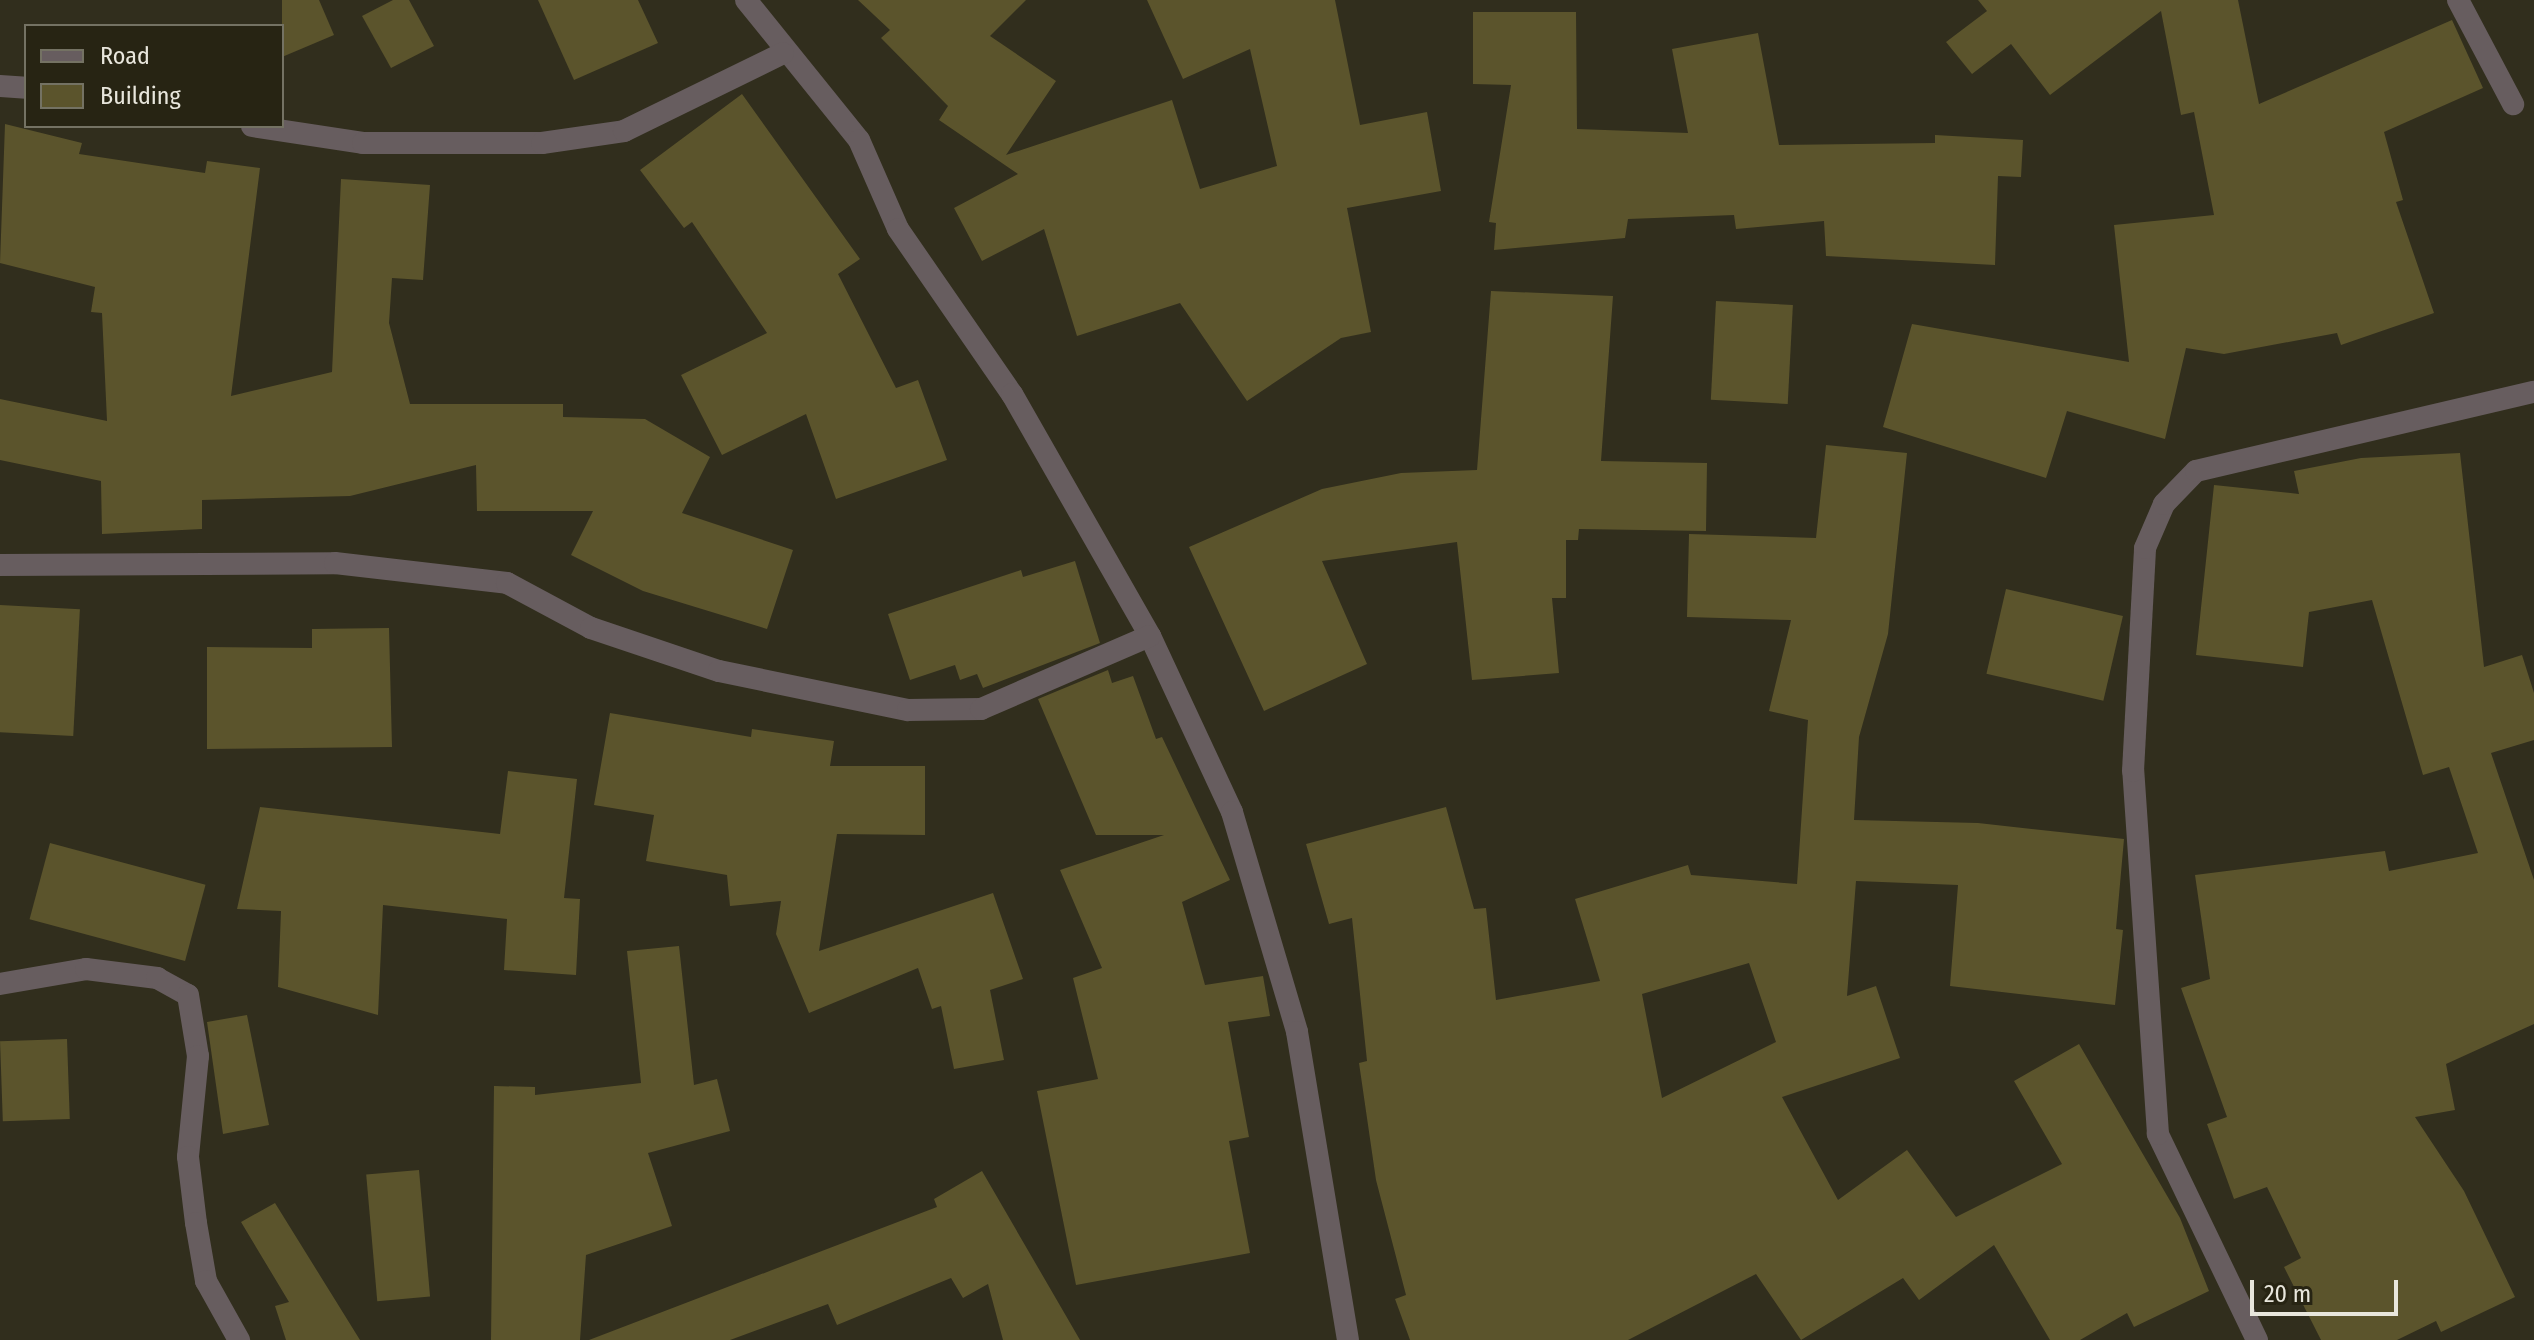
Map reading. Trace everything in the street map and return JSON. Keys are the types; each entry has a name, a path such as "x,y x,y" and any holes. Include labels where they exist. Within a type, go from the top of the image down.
{"street":[{"path":"746,0 783,53 859,140 898,229 1012,394 1150,636 1232,812 1297,1032 1348,1340"},
{"path":"2458,0 2513,104"},
{"path":"265,128 363,143 542,143 624,131 783,53"},
{"path":"0,86 24,88"},
{"path":"2257,1340 2158,1134 2133,771 2145,548 2164,504 2196,471 2534,392"},
{"path":"0,565 335,563 507,583 591,628 719,671 908,710 981,709 1150,636"},
{"path":"0,984 86,969 157,978 188,995 198,1056 188,1157 196,1223 206,1281 239,1340"}],"building":[{"path":"282,0 319,0 334,35 284,56"},
{"path":"393,0 409,0 434,46 391,68 362,16"},
{"path":"538,0 638,0 658,43 574,80"},
{"path":"858,0 1026,0 990,36 1056,81 1006,155 1172,100 1200,189 1277,166 1250,49 1183,79 1147,0 1335,0 1360,125 1427,112 1441,191 1347,208 1371,332 1341,338 1247,401 1180,303 1077,336 1044,229 982,261 954,208 1018,174 939,120 948,106 881,38 890,30"},
{"path":"1978,0 2238,0 2259,104 2452,20 2483,88 2384,132 2403,200 2396,202 2434,313 2341,345 2337,333 2224,354 2186,348 2165,439 2067,411 2046,478 1883,427 1912,324 2129,362 2114,225 2214,215 2194,112 2181,115 2161,11 2050,95 2011,44 1972,74 1946,42 1987,11"},
{"path":"1473,12 1576,12 1577,129 1688,133 1672,49 1758,33 1779,145 1935,143 1935,135 2023,140 2021,177 1998,176 1995,265 1826,256 1824,221 1736,229 1734,215 1628,219 1625,238 1494,250 1496,223 1489,222 1511,85 1473,84"},
{"path":"742,94 860,259 838,274 896,388 918,380 947,460 836,499 806,414 722,455 681,375 767,333 692,222 684,228 640,170"},
{"path":"5,124 82,143 79,154 205,173 207,161 260,168 231,396 332,372 341,179 430,185 423,280 392,278 389,323 410,404 563,404 563,417 645,419 710,457 682,513 793,550 767,629 643,591 571,555 593,511 477,511 476,465 350,496 202,500 202,529 102,534 101,481 0,460 0,399 107,421 102,313 91,312 95,287 0,263"},
{"path":"1491,291 1613,296 1601,461 1707,463 1706,531 1579,529 1578,540 1566,540 1566,598 1552,598 1559,673 1472,680 1457,542 1322,561 1367,664 1264,711 1189,547 1322,489 1401,473 1477,470"},
{"path":"1716,301 1793,305 1788,404 1711,400"},
{"path":"1826,445 1907,453 1888,634 1859,737 1854,820 1978,823 2124,839 2116,929 2123,930 2115,1005 1950,986 1958,885 1856,881 1847,996 1876,986 1900,1058 1782,1097 1838,1200 1907,1150 1956,1217 2062,1164 2014,1081 2079,1044 2180,1218 2209,1291 2134,1327 2127,1313 2080,1340 2050,1340 1994,1245 1919,1300 1903,1278 1801,1340 1756,1274 1628,1340 1410,1340 1395,1299 1406,1295 1376,1180 1359,1063 1367,1061 1352,918 1329,924 1306,844 1446,807 1474,909 1486,908 1496,1000 1600,981 1575,899 1688,865 1691,875 1797,884 1808,720 1769,711 1791,620 1687,617 1689,534 1816,538","holes":["1749,963 1776,1042 1662,1098 1642,994"]},
{"path":"2460,453 2484,667 2522,655 2534,693 2534,740 2491,753 2534,880 2534,1024 2446,1064 2455,1110 2415,1117 2464,1191 2515,1297 2441,1332 2436,1321 2397,1340 2321,1340 2284,1267 2301,1258 2267,1187 2234,1199 2207,1124 2227,1117 2181,988 2210,979 2195,875 2385,851 2389,871 2478,853 2449,767 2423,775 2372,600 2309,612 2303,667 2196,655 2214,485 2299,494 2294,471 2361,458"},
{"path":"1075,561 1100,643 983,688 977,674 960,680 955,665 910,680 888,614 1021,570 1023,577"},
{"path":"2006,589 2123,616 2103,701 1986,674"},
{"path":"0,605 80,609 73,736 0,732"},
{"path":"389,628 392,747 207,749 207,647 312,648 312,629"},
{"path":"1108,670 1112,683 1133,676 1156,739 1162,737 1230,880 1182,902 1205,985 1263,976 1270,1016 1228,1022 1249,1137 1229,1141 1250,1253 1076,1285 1037,1091 1098,1079 1073,978 1102,968 1060,870 1164,835 1096,835 1038,699"},
{"path":"610,713 751,737 752,729 834,741 830,766 925,766 925,835 837,834 819,951 993,893 1023,979 990,990 1004,1060 954,1069 941,1006 932,1009 918,968 809,1013 776,934 781,901 730,906 727,875 646,861 654,815 594,805"},
{"path":"508,771 577,779 564,898 580,899 576,975 504,970 507,919 383,905 378,1015 278,987 281,911 237,909 260,807 500,834"},
{"path":"50,843 206,885 185,961 30,919"},
{"path":"679,946 694,1085 717,1079 730,1131 648,1153 672,1226 586,1255 580,1340 491,1340 494,1086 535,1087 535,1095 641,1083 627,951"},
{"path":"247,1015 269,1125 223,1134 207,1022"},
{"path":"67,1039 70,1119 3,1121 0,1041"},
{"path":"419,1170 430,1297 377,1301 366,1175"},
{"path":"982,1171 1080,1340 1003,1340 988,1284 963,1298 951,1278 837,1325 828,1304 730,1340 589,1340 937,1207 934,1199"},
{"path":"275,1203 360,1340 286,1340 275,1306 289,1302 241,1222"}]}
